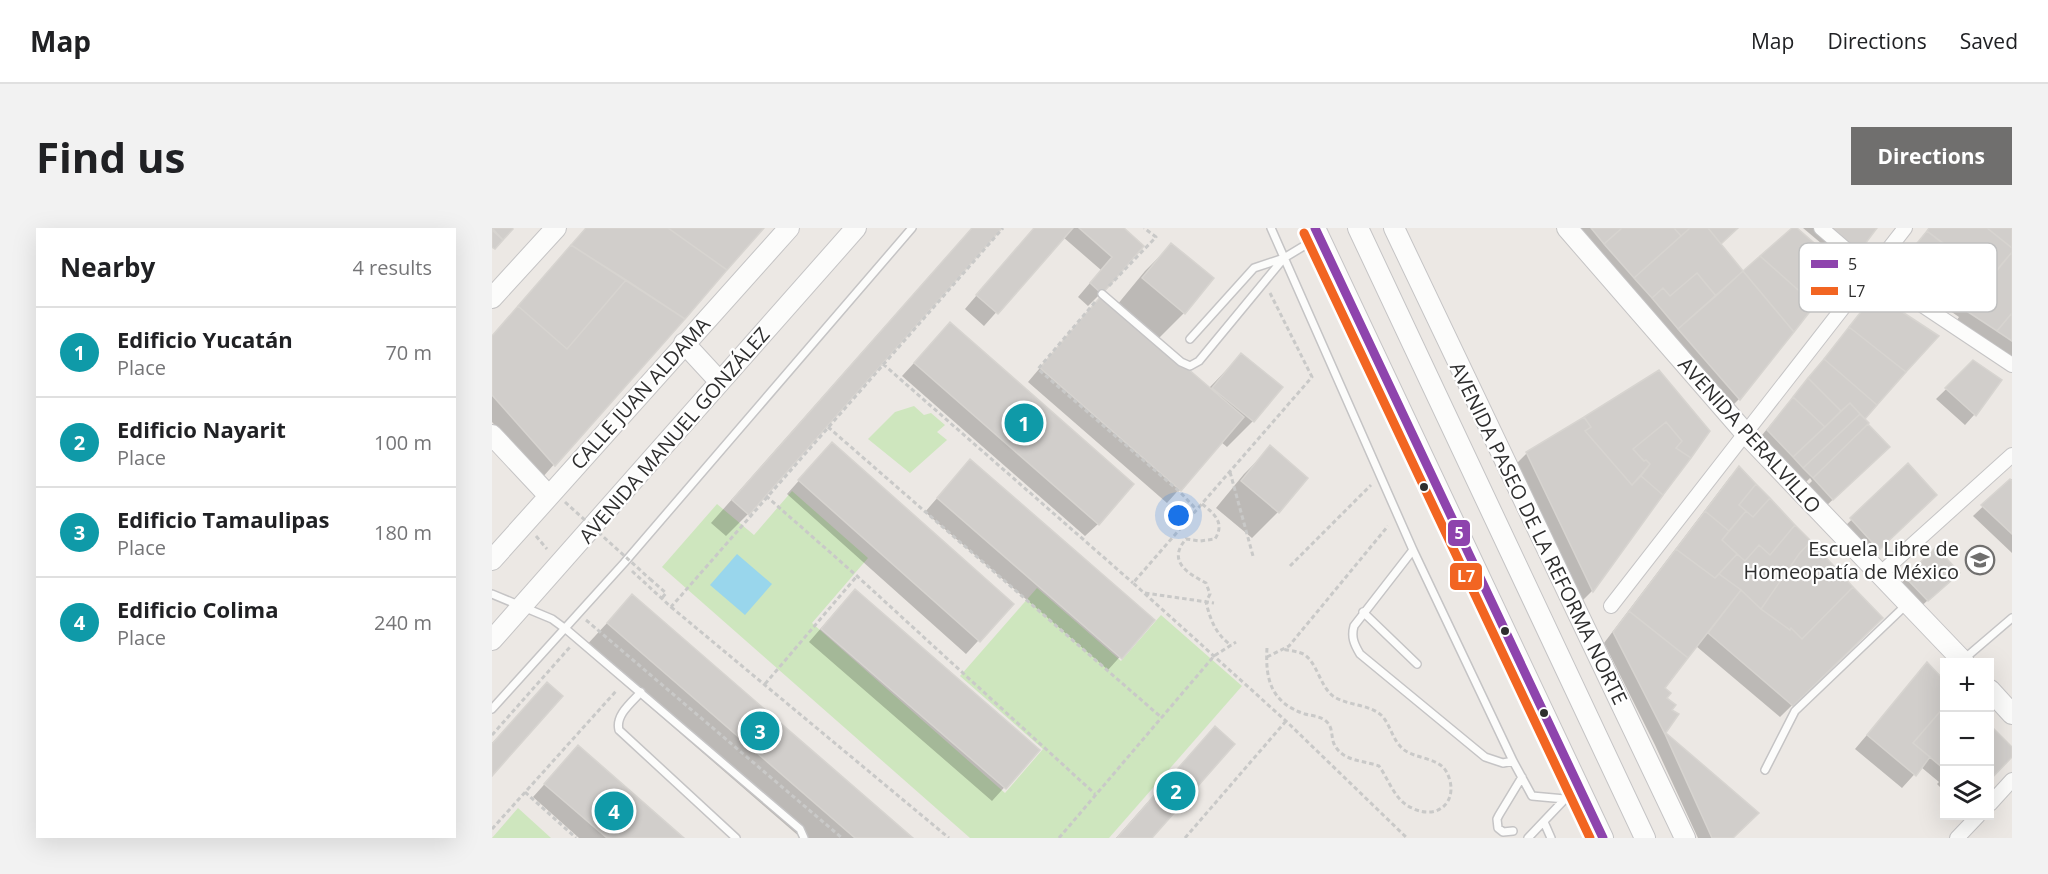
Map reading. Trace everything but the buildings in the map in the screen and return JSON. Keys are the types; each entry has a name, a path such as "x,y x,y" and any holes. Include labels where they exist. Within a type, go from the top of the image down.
{"main road":[{"path":"492,298 556,228"},
{"name":"CALLE JUAN ALDAMA","path":"492,560 557,499 684,343 789,228"},
{"name":"AVENIDA MANUEL GONZÁLEZ","path":"492,640 855,228"},
{"name":"AVENIDA PASEO DE LA REFORMA NORTE","path":"1358,228 1645,838"},
{"name":"AVENIDA PASEO DE LA REFORMA NORTE","path":"1394,228 1685,838"},
{"name":"AVENIDA PERALVILLO","path":"1567,228 1746,434 1959,658"},
{"path":"1317,232 1574,798 1603,838"},
{"path":"684,343 720,382"},
{"path":"492,435 557,499"},
{"path":"1994,695 2012,714"}],"street":[{"path":"1821,228 1838,243"},
{"path":"1893,243 1905,228"},
{"path":"1611,606 1840,312"},
{"path":"1932,312 2012,365"},
{"path":"1880,574 2012,455"},
{"path":"1994,799 2012,780"},
{"path":"1957,838 1974,820"}],"lane":[{"path":"492,709 624,563 912,228"},
{"path":"1271,228 1413,550 1513,761 1532,796 1574,798"},
{"path":"1102,294 1181,362 1190,366 1199,361 1284,258 1317,232"},
{"path":"1190,339 1254,268 1284,258"},
{"path":"1413,550 1363,612 1354,626 1353,642 1360,654 1485,757 1495,762 1513,761"},
{"path":"492,594 565,628 800,829 804,838"},
{"path":"1765,770 1795,711 1908,603"},
{"path":"1363,612 1417,664"},
{"path":"1967,658 2012,618"},
{"path":"641,692 620,716 617,725 619,730 736,838"},
{"path":"1513,831 1503,832 1498,828 1497,819 1522,777"},
{"path":"1528,838 1574,798"},
{"path":"1544,822 1551,838"}],"path":[{"path":"671,607 1003,228"},
{"path":"1144,228 1156,237 1102,294 1038,369 1180,492 1197,510"},
{"path":"1133,584 1312,377 1265,283"},
{"path":"883,364 1286,721 1407,838"},
{"path":"828,427 1162,718"},
{"path":"1230,472 1252,556"},
{"path":"1290,566 1381,475"},
{"path":"766,496 1095,794"},
{"path":"557,499 666,593 662,598"},
{"path":"1202,504 1215,514 1220,524 1218,533 1215,539 1186,539 1178,556 1180,564 1193,576 1206,583 1210,594 1206,602 1210,617 1220,638 1231,645"},
{"path":"1267,657 1289,646 1398,514"},
{"path":"624,563 671,607 949,838"},
{"path":"764,684 857,576"},
{"path":"1143,593 1214,603"},
{"path":"578,613 842,838"},
{"path":"1059,838 1214,656 1236,642"},
{"path":"492,735 571,646"},
{"path":"1267,648 1266,668 1271,686 1285,706 1320,718 1327,723 1334,744 1345,756 1357,762 1378,766 1395,793 1410,808 1427,813 1440,811 1449,801 1452,786 1445,769 1404,750 1390,732 1383,717 1376,712 1332,696 1304,654 1283,649"},
{"path":"492,829 616,690"},
{"path":"1185,838 1286,721"},
{"path":"525,792 576,838"}],"green space":[{"path":"914,406 924,415 931,413 945,425 937,432 947,440 910,473 868,439 895,412"},
{"path":"792,491 868,558 812,623 1005,793 1043,749 960,676 1037,588 1121,661 1161,615 1242,686 1109,838 970,838 662,567 717,504 754,535"},
{"path":"518,808 551,838 492,838"}],"water":[{"path":"737,554 772,584 745,615 710,585"}],"transit line":[{"name":"5","path":"1315,228 1603,838"},
{"name":"L7","path":"1304,233 1590,838"}],"place":[{"name":"Edificio Yucatán","path":"1024,423"},
{"name":"Escuela Libre de Homeopatía de México","path":"1980,560"},
{"name":"Edificio Tamaulipas","path":"760,731"},
{"name":"Edificio Nayarit","path":"1176,791"},
{"name":"Edificio Colima","path":"614,811"}]}
